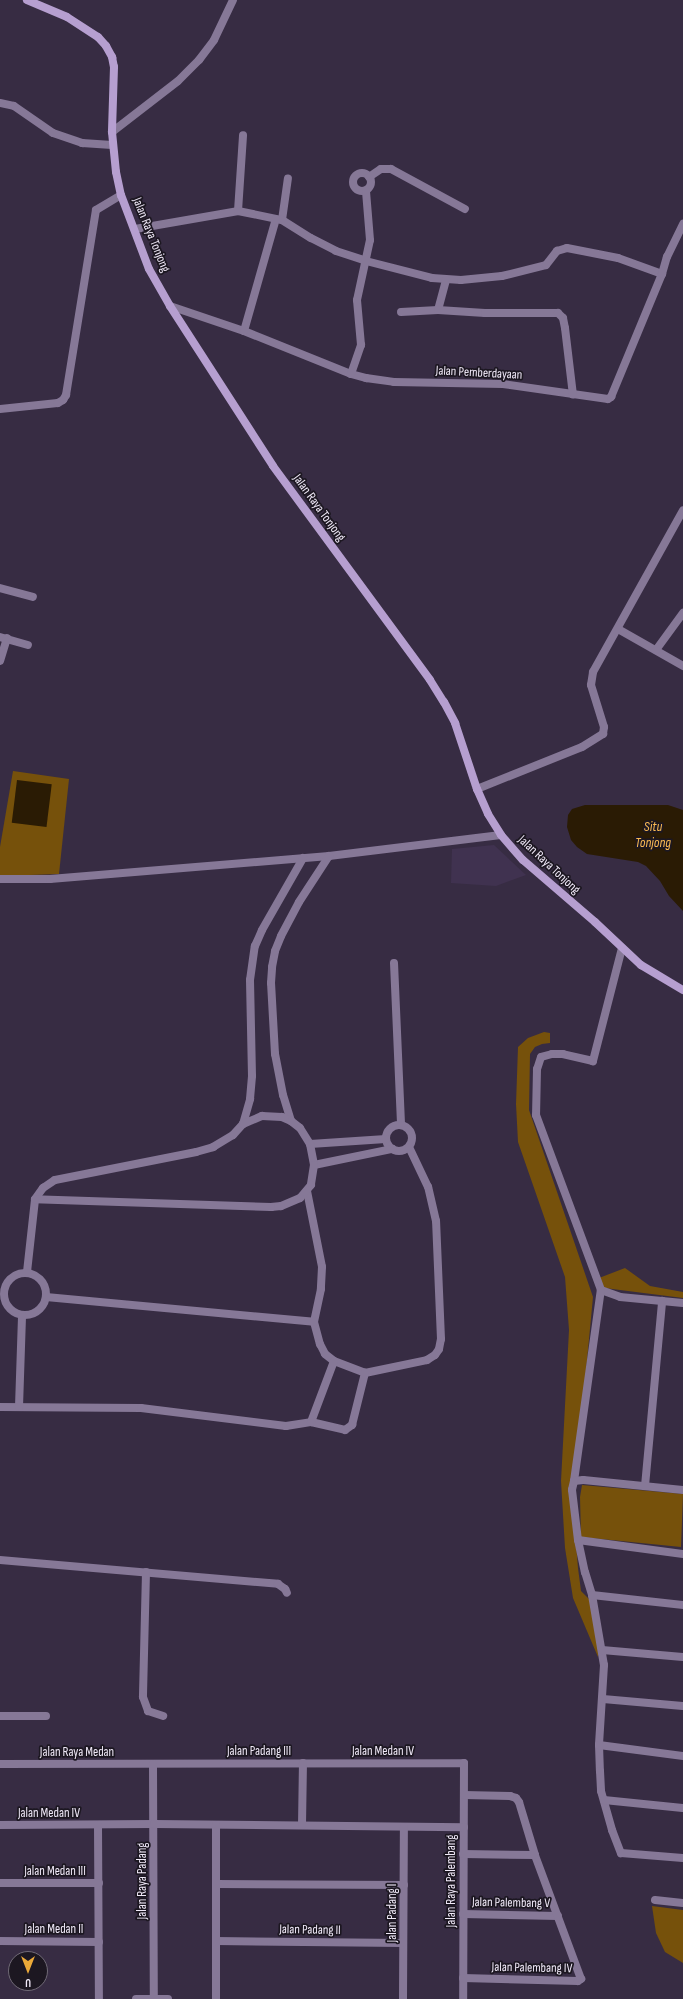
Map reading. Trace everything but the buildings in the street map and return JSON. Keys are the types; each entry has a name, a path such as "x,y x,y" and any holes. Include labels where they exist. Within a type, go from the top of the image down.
{"main road":[{"name":"Jalan Raya Tonjong","path":"27,0 68,17 98,37 106,46 112,57 114,68 112,145 116,172 121,195 149,269 170,306 273,466 441,696 455,723 477,789 488,814 501,835 523,860 595,922 641,965 683,990"}],"street":[{"path":"112,132 178,81 199,60 214,40 233,0"},
{"path":"0,103 14,106 53,133 82,143 112,145"},
{"path":"238,211 243,135"},
{"path":"369,177 381,169 391,169 465,209"},
{"path":"351,374 361,345 357,300 366,261 370,229 366,191 371,185 369,177 366,174 358,174 353,180 353,184 358,190 366,191"},
{"path":"244,332 279,219 288,178"},
{"path":"0,408 58,403 63,400 66,395 96,210 121,195"},
{"path":"135,229 238,211 279,219 324,246 366,261 432,278 461,280 502,276 541,267 550,262 557,252 567,248 618,258 662,274"},
{"name":"Jalan Pemberdayaan","path":"170,306 244,332 351,374 379,381 503,384 603,399 612,397 662,274 667,257 683,224"},
{"path":"438,310 446,280"},
{"path":"401,312 438,310 485,313 558,313 563,318 565,328 573,395"},
{"path":"477,789 582,747 603,734 604,727 592,691 591,679 683,510"},
{"path":"0,588 32,597"},
{"path":"656,650 683,613"},
{"path":"618,629 683,666"},
{"path":"0,661 3,638 28,645"},
{"path":"0,879 50,879 329,856 501,835"},
{"path":"291,1121 283,1095 275,1054 271,983 272,967 275,951 281,936 299,902 329,856"},
{"path":"243,1124 250,1099 252,1076 250,980 255,946 262,930 303,858"},
{"path":"622,948 593,1061 570,1055 552,1054 541,1057 537,1069 536,1115 601,1290 572,1490 578,1540 592,1595 604,1665 599,1745 601,1791 621,1853 683,1858"},
{"path":"394,963 401,1125"},
{"path":"27,1272 35,1199 49,1183 64,1177 196,1152 213,1147 229,1138 243,1124 262,1116 282,1117 291,1121 300,1128 310,1144 314,1165 311,1184 307,1192 292,1203 271,1207 35,1199"},
{"path":"314,1165 392,1149 404,1150 409,1146 412,1136 406,1126 401,1125 390,1128 386,1139"},
{"path":"310,1144 386,1139"},
{"path":"386,1139 392,1149"},
{"path":"307,1192 322,1266 321,1289 314,1322 320,1344 326,1354 334,1361 365,1373 428,1360 435,1356 439,1349 441,1339 436,1221 428,1187 409,1146"},
{"path":"27,1272 42,1280 46,1288 46,1297 43,1305 38,1311 31,1314 22,1315 14,1312 7,1306 2,1298 6,1282 15,1274 27,1272"},
{"path":"601,1290 620,1297 683,1303"},
{"path":"46,1297 314,1322"},
{"path":"645,1486 662,1301"},
{"path":"19,1407 22,1315"},
{"path":"311,1422 334,1361"},
{"path":"0,1407 142,1408 286,1426 311,1422 339,1430 349,1428 352,1425 365,1373"},
{"path":"574,1481 590,1480 683,1490"},
{"path":"578,1540 683,1554"},
{"path":"0,1560 278,1584 285,1589 287,1593"},
{"path":"146,1572 143,1697 148,1711 163,1716"},
{"path":"592,1595 683,1605"},
{"path":"602,1650 683,1657"},
{"path":"603,1699 683,1706"},
{"path":"0,1716 46,1716"},
{"path":"599,1745 683,1756"},
{"name":"Jalan Medan IV","path":"303,1763 464,1763"},
{"name":"Jalan Padang III","path":"153,1764 303,1763 302,1825"},
{"name":"Jalan Raya Palembang","path":"463,1999 464,1763"},
{"name":"Jalan Raya Medan","path":"0,1764 153,1764"},
{"name":"Jalan Raya Padang","path":"153,1764 154,1999"},
{"path":"464,1795 510,1796 516,1798 519,1802 535,1855 558,1916"},
{"path":"604,1800 683,1808"},
{"path":"154,1824 464,1827"},
{"name":"Jalan Medan IV","path":"0,1825 154,1824"},
{"name":"Jalan Medan IV","path":"98,1825 99,1883"},
{"path":"216,1825 216,1999"},
{"name":"Jalan Padang I","path":"403,1999 404,1827"},
{"path":"464,1854 535,1855"},
{"name":"Jalan Medan III","path":"0,1882 99,1883 99,1942"},
{"path":"216,1884 404,1886"},
{"path":"655,1900 683,1903"},
{"name":"Jalan Palembang V","path":"463,1914 558,1916"},
{"name":"Jalan Palembang IV","path":"463,1978 580,1980 581,1977 558,1916"},
{"name":"Jalan Medan II","path":"0,1941 99,1942 98,1999"},
{"name":"Jalan Padang II","path":"216,1941 403,1943"},
{"path":"136,1999 168,1999"}],"shaded area":[{"path":"13,771 69,779 59,874 0,876 0,847"},
{"path":"494,845 526,875 496,886 451,883 452,849"},
{"path":"544,1032 550,1033 550,1043 535,1047 530,1054 529,1110 593,1297 582,1413 571,1481 581,1591 591,1601 599,1652 598,1657 573,1598 565,1548 561,1481 569,1330 565,1277 518,1142 516,1104 518,1047 528,1038"},
{"path":"625,1268 650,1286 683,1292 683,1298 605,1288 601,1284 599,1278"},
{"path":"582,1485 683,1494 681,1547 581,1537 580,1497"},
{"path":"652,1906 683,1910 683,1963 665,1952 656,1933"}],"water":[{"path":"17,780 52,784 46,827 12,823"},
{"name":"Situ Tonjong","path":"585,805 668,805 683,810 683,911 669,896 660,881 646,866 638,862 587,854 577,847 571,840 567,827 568,815 572,809"}]}
